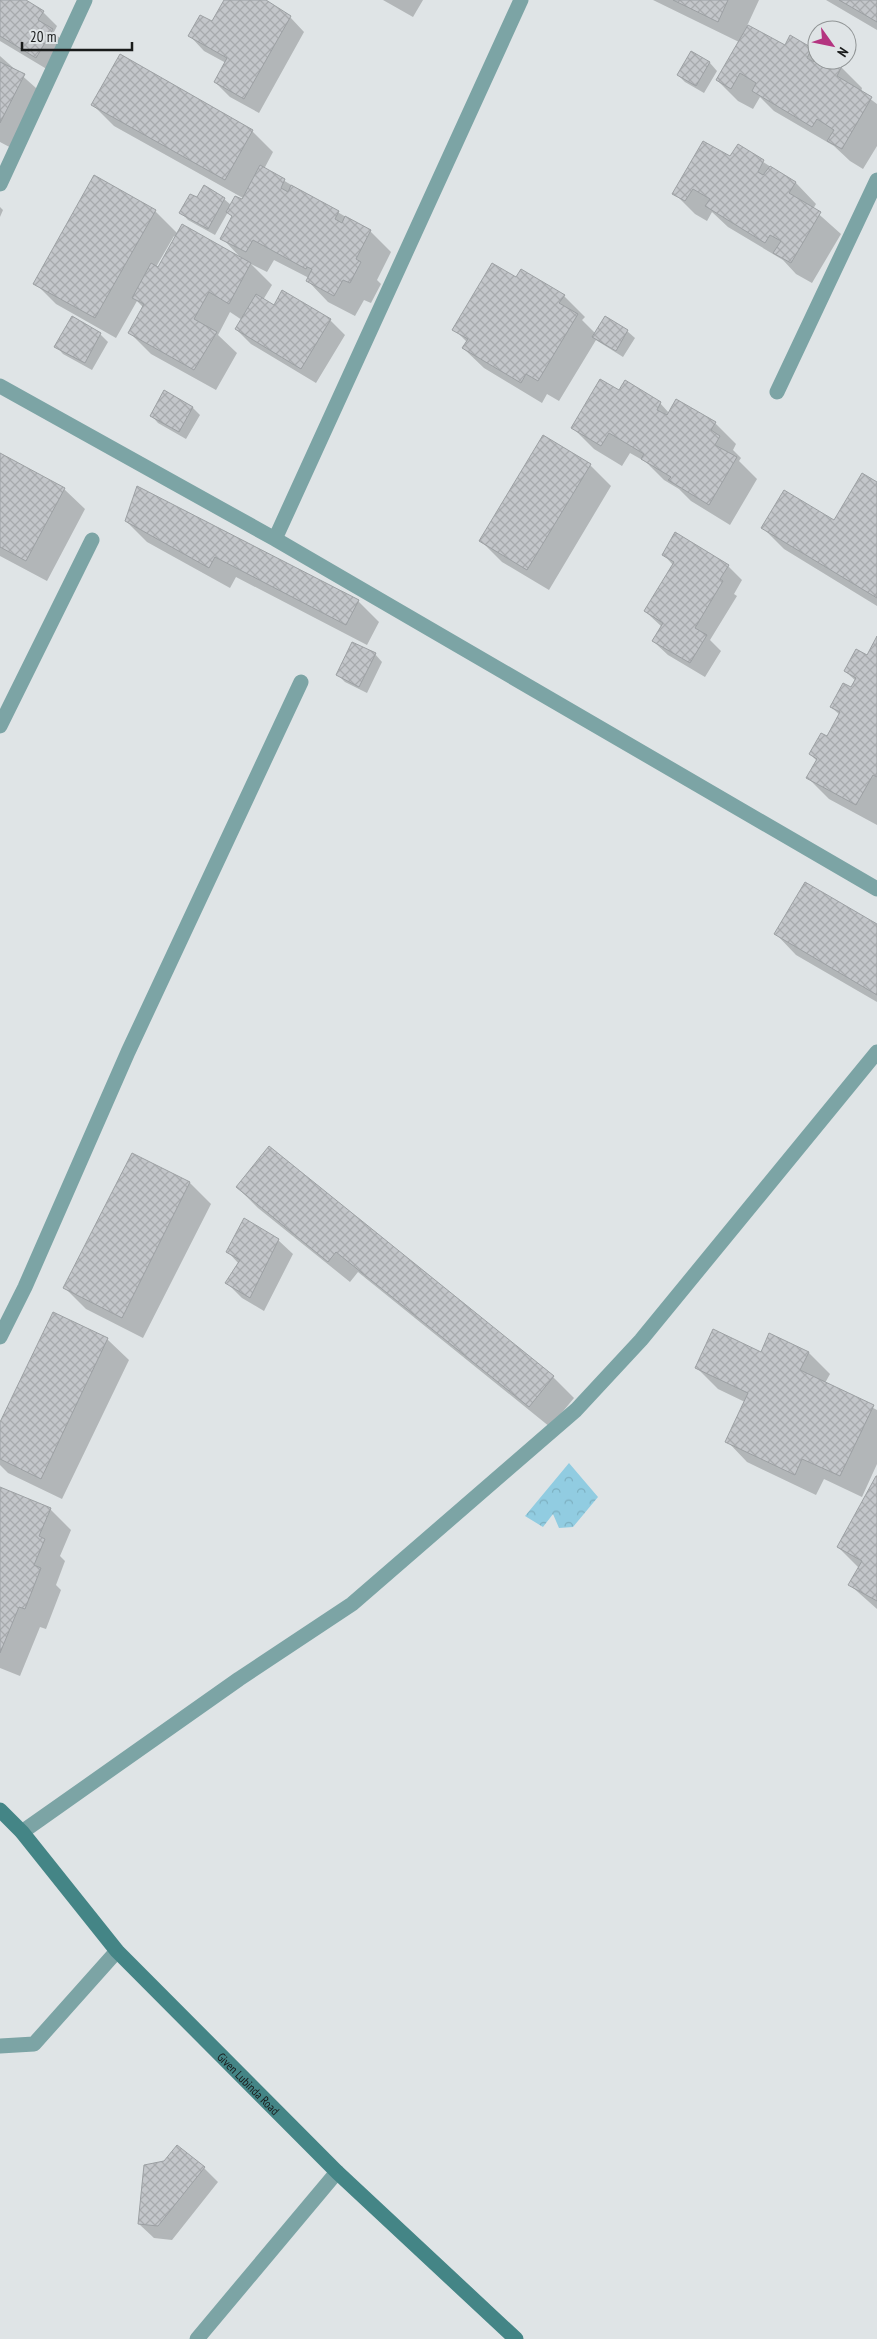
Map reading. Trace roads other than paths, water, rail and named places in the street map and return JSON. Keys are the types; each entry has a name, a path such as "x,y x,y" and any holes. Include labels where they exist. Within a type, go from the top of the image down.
{"street":[{"path":"0,184 85,0"},
{"path":"275,539 521,0"},
{"path":"777,392 877,180"},
{"path":"0,386 275,539 877,889"},
{"path":"0,726 92,540"},
{"path":"0,1337 25,1287 128,1052 301,682"},
{"path":"22,1832 239,1679 352,1604 576,1410 641,1340 877,1052"},
{"name":"Given Lubinda Road","path":"0,1810 22,1832 117,1951 337,2172 516,2339"},
{"path":"0,2046 34,2044 117,1951"},
{"path":"197,2339 337,2172"}]}
